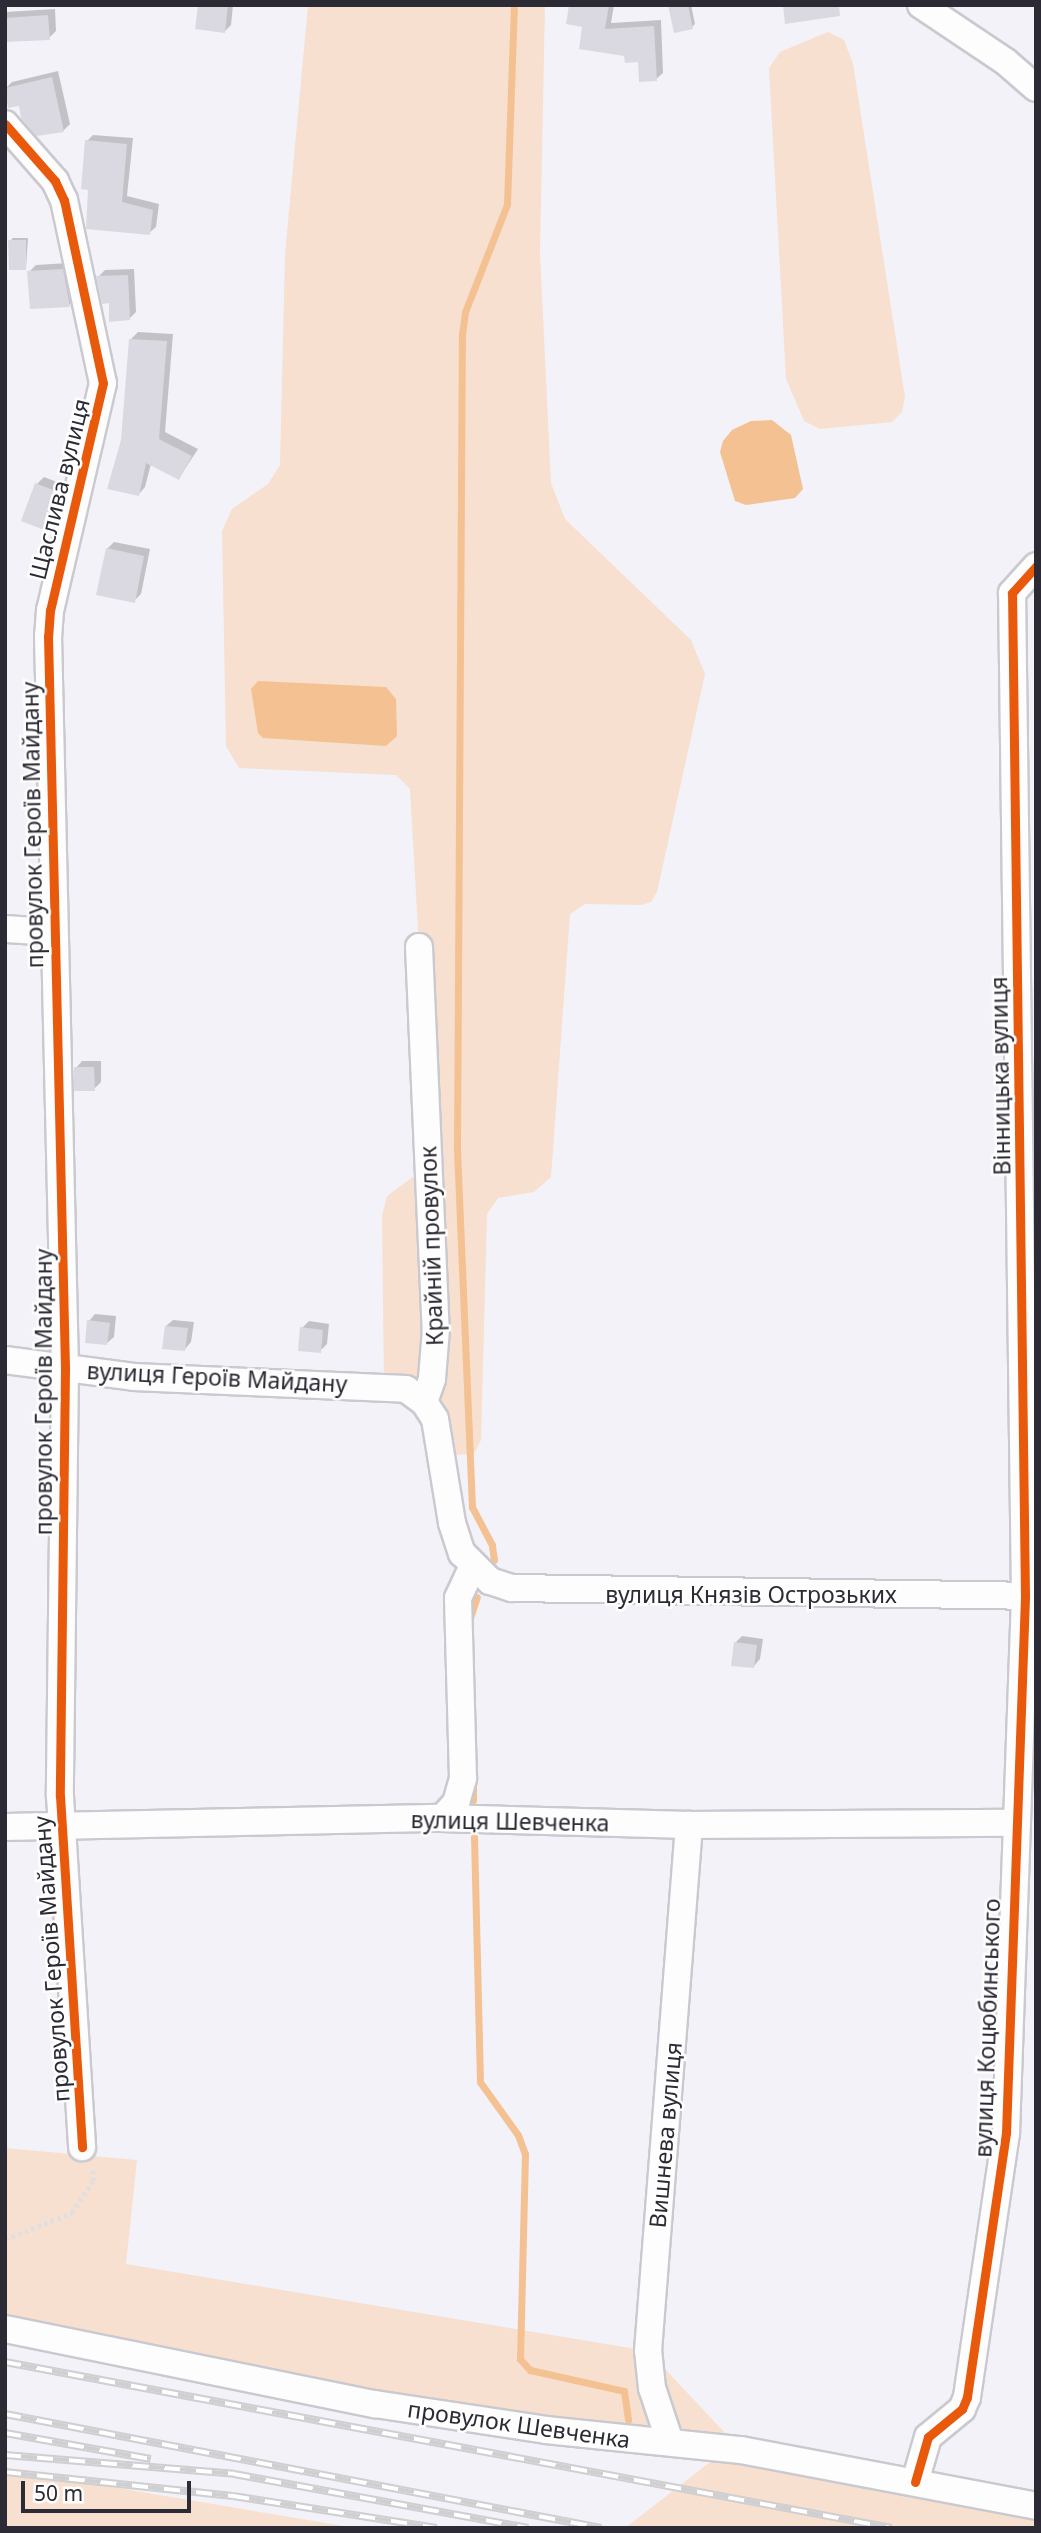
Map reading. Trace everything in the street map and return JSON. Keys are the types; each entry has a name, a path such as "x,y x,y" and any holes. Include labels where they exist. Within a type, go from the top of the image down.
{"street":[{"path":"921,5 1006,62 1036,88"},
{"name":"Щаслива вулиця","path":"5,124 55,181 64,200 103,383 50,610 48,636"},
{"name":"Вінницька вулиця","path":"1030,1596 1012,593 1036,566"},
{"name":"провулок Героїв Майдану","path":"48,636 52,932 65,1369 60,1796 82,2147"},
{"path":"5,929 52,932"},
{"name":"Крайній провулок","path":"419,947 436,1329 432,1379 424,1402"},
{"name":"вулиця Героїв Майдану","path":"5,1360 134,1377 384,1385 406,1389 424,1402"},
{"path":"424,1402 440,1443 456,1539 472,1568 458,1598 463,1778 456,1803 442,1818"},
{"name":"вулиця Князів Острозьких","path":"472,1568 499,1585 551,1592 1030,1596"},
{"name":"вулиця Коцюбинського","path":"915,2482 928,2437 962,2409 969,2385 1006,2133 1014,1823 1030,1596"},
{"name":"вулиця Шевченка","path":"5,1827 442,1818 689,1825 1014,1823"},
{"name":"Вишнева вулиця","path":"670,2442 652,2388 648,2351 689,1825"},
{"name":"провулок Шевченка","path":"5,2329 375,2404 546,2430 670,2442 915,2482 1036,2506"}],"path":[{"path":"5,2239 72,2213 93,2181 92,2166 82,2147"}],"shaded area":[{"path":"308,5 545,5 540,253 551,483 565,519 691,640 705,674 657,892 651,902 641,905 585,904 570,914 551,1177 534,1192 498,1198 487,1214 481,1440 475,1452 468,1454 442,1456 435,1419 384,1385 382,1216 387,1196 421,1171 419,947 410,789 396,775 239,768 226,746 222,531 232,509 268,484 280,465 285,254"},
{"path":"828,32 844,40 853,64 905,397 902,412 892,422 820,429 804,421 786,379 769,68 780,52"},
{"path":"772,420 791,435 803,489 795,498 746,505 735,501 720,452 723,441 732,430 751,421"},
{"path":"258,681 386,687 396,699 397,736 386,746 263,738 258,733 251,689"},
{"path":"5,2148 137,2160 126,2264 648,2351 741,2450 1036,2507 1036,2528 625,2528 727,2449 5,2329"},
{"path":"5,2469 355,2528 5,2528"}],"building":[{"path":"198,5 228,5 225,33 195,29"},
{"path":"569,5 609,5 605,29 654,26 657,81 639,82 638,62 625,63 624,56 579,49 582,27 566,24"},
{"path":"668,5 688,5 693,29 674,33"},
{"path":"783,5 839,5 840,16 785,24"},
{"path":"48,15 50,40 5,42 5,18"},
{"path":"52,77 64,132 36,136 21,118 19,106 8,108 5,88"},
{"path":"85,140 127,144 122,202 153,210 150,235 86,229 88,190 81,189"},
{"path":"8,240 26,240 26,270 9,270"},
{"path":"63,269 70,307 30,309 27,271"},
{"path":"128,275 130,320 109,322 109,303 102,304 96,276"},
{"path":"129,339 167,341 159,439 192,456 179,480 146,463 139,496 107,489 121,440"},
{"path":"35,483 61,493 52,533 21,521"},
{"path":"106,548 144,556 135,603 96,595"},
{"path":"74,1067 94,1067 95,1091 74,1091"},
{"path":"87,1320 110,1323 107,1345 85,1343"},
{"path":"165,1326 188,1328 185,1351 162,1349"},
{"path":"300,1327 323,1330 321,1353 298,1351"},
{"path":"734,1642 757,1645 754,1668 731,1666"}],"waterway":[{"path":"494,1560 492,1545 472,1507 457,1143 462,334 465,312 507,204 514,8"},
{"path":"470,1618 477,1597"},
{"path":"473,1783 473,1800"},
{"path":"474,1837 480,2082 518,2135 525,2154 520,2359 530,2370 624,2391 628,2420"}],"railway":[{"path":"5,2362 892,2528"},
{"path":"5,2414 601,2528"},
{"path":"5,2433 151,2459"},
{"path":"5,2455 234,2474 528,2528"},
{"path":"5,2472 233,2496 437,2528"}],"cycle path":[{"path":"5,124 55,181 64,200 103,383 50,610 48,636 65,1369 60,1796 82,2147"},
{"path":"915,2482 928,2437 962,2409 967,2397 1006,2133 1025,1596 1012,593 1036,566"}]}
